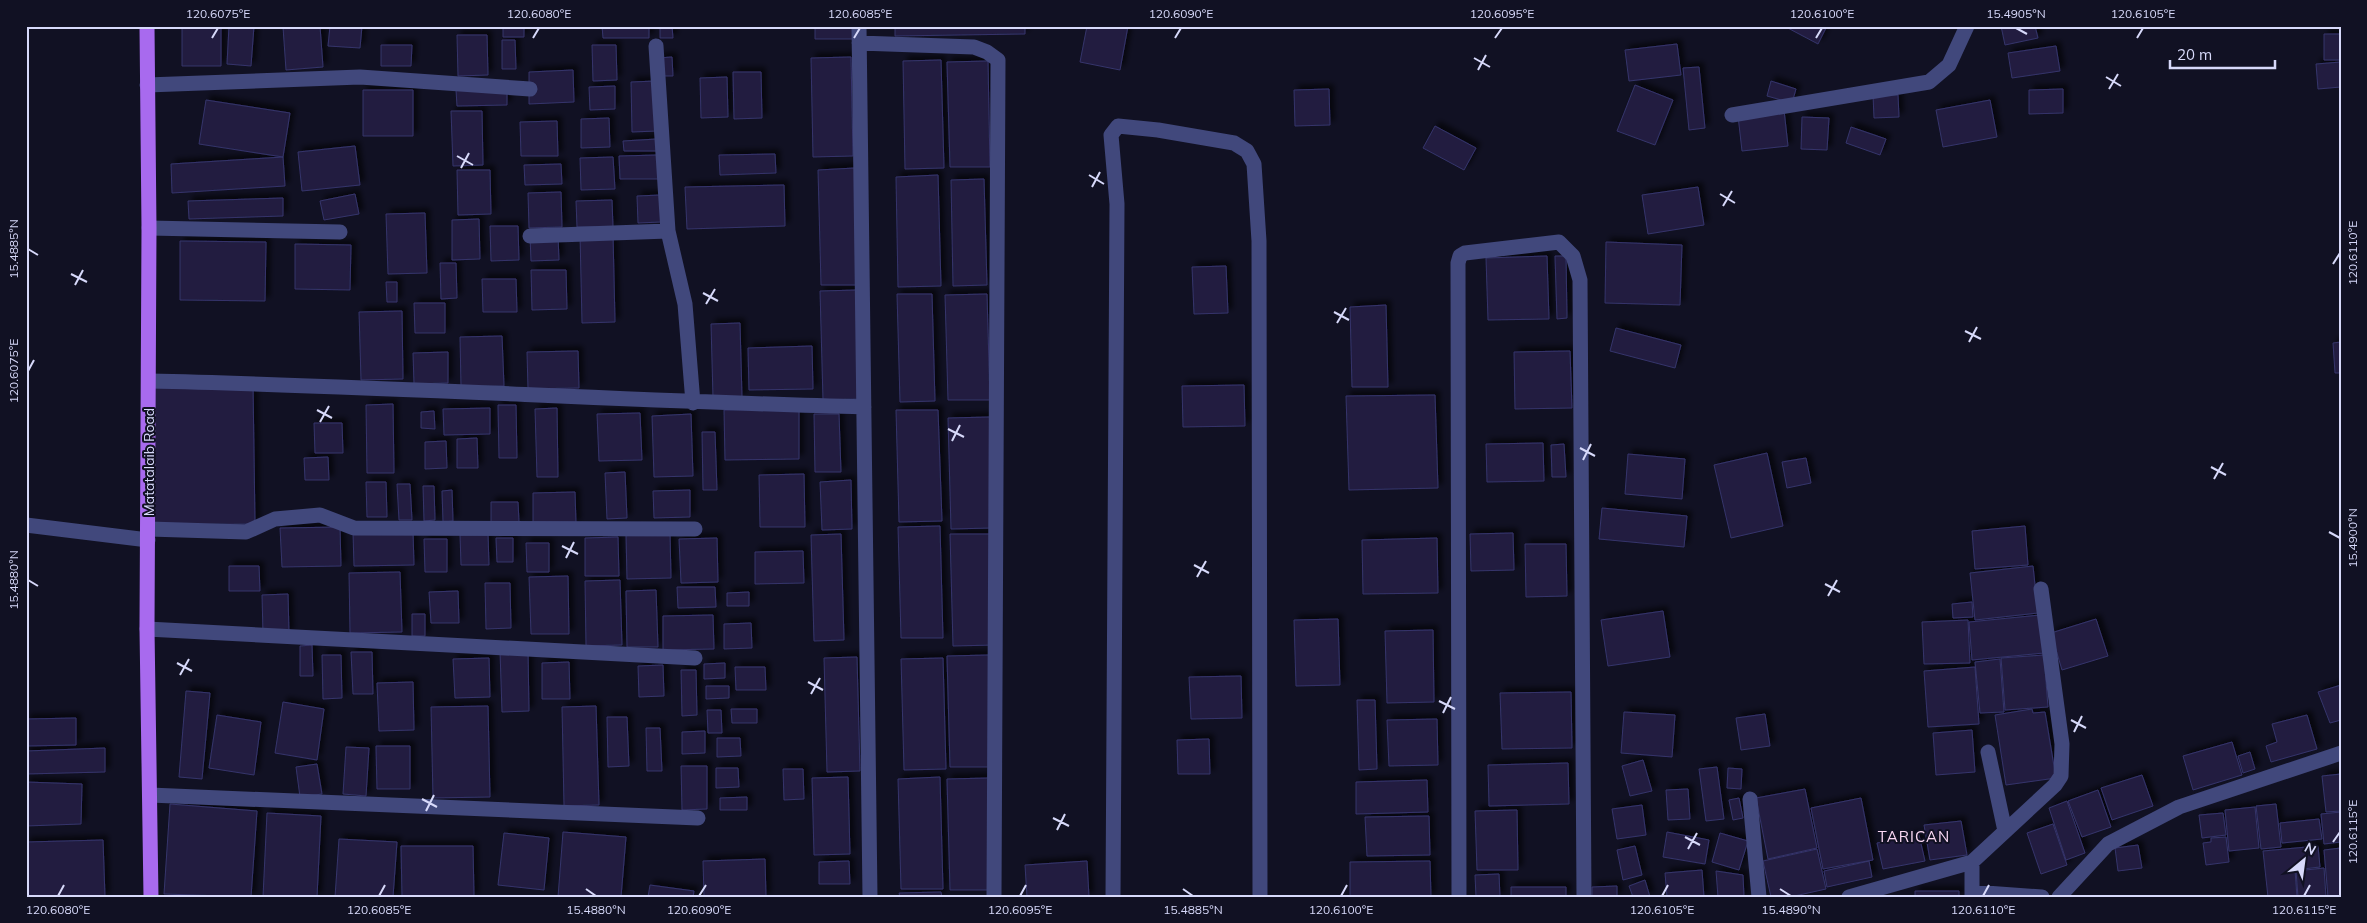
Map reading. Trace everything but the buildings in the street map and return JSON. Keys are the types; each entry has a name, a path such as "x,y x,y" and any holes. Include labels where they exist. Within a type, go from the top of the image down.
{"main road":[{"name":"Matatalaib Road","path":"147,26 149,228 149,535 147,629 151,897"}],"street":[{"path":"859,26 870,897"},
{"path":"1732,115 1929,82 1949,65 1967,26"},
{"path":"859,43 974,47 987,52 998,60 994,897"},
{"path":"656,46 668,231 685,304 693,403"},
{"path":"147,85 360,77 530,89"},
{"path":"1113,897 1117,204 1111,135 1118,126 1158,130 1234,144 1247,151 1254,164 1258,241 1260,897"},
{"path":"149,228 340,232"},
{"path":"530,236 668,231"},
{"path":"1459,897 1458,263 1460,256 1465,253 1559,242 1573,256 1580,280 1584,897"},
{"path":"149,380 693,403 864,407"},
{"path":"26,525 149,535 246,532 275,519 320,515 354,528 696,529"},
{"path":"1849,897 1972,862 2055,785 2061,776 2062,744 2041,589"},
{"path":"147,629 695,658"},
{"path":"1988,752 2004,832"},
{"path":"2059,897 2108,844 2179,807 2341,752"},
{"path":"150,796 698,818"},
{"path":"1750,799 1759,897"},
{"path":"1972,862 1972,894 2042,897"}],"district":[{"name":"TARICAN","path":"1914,836"}]}
